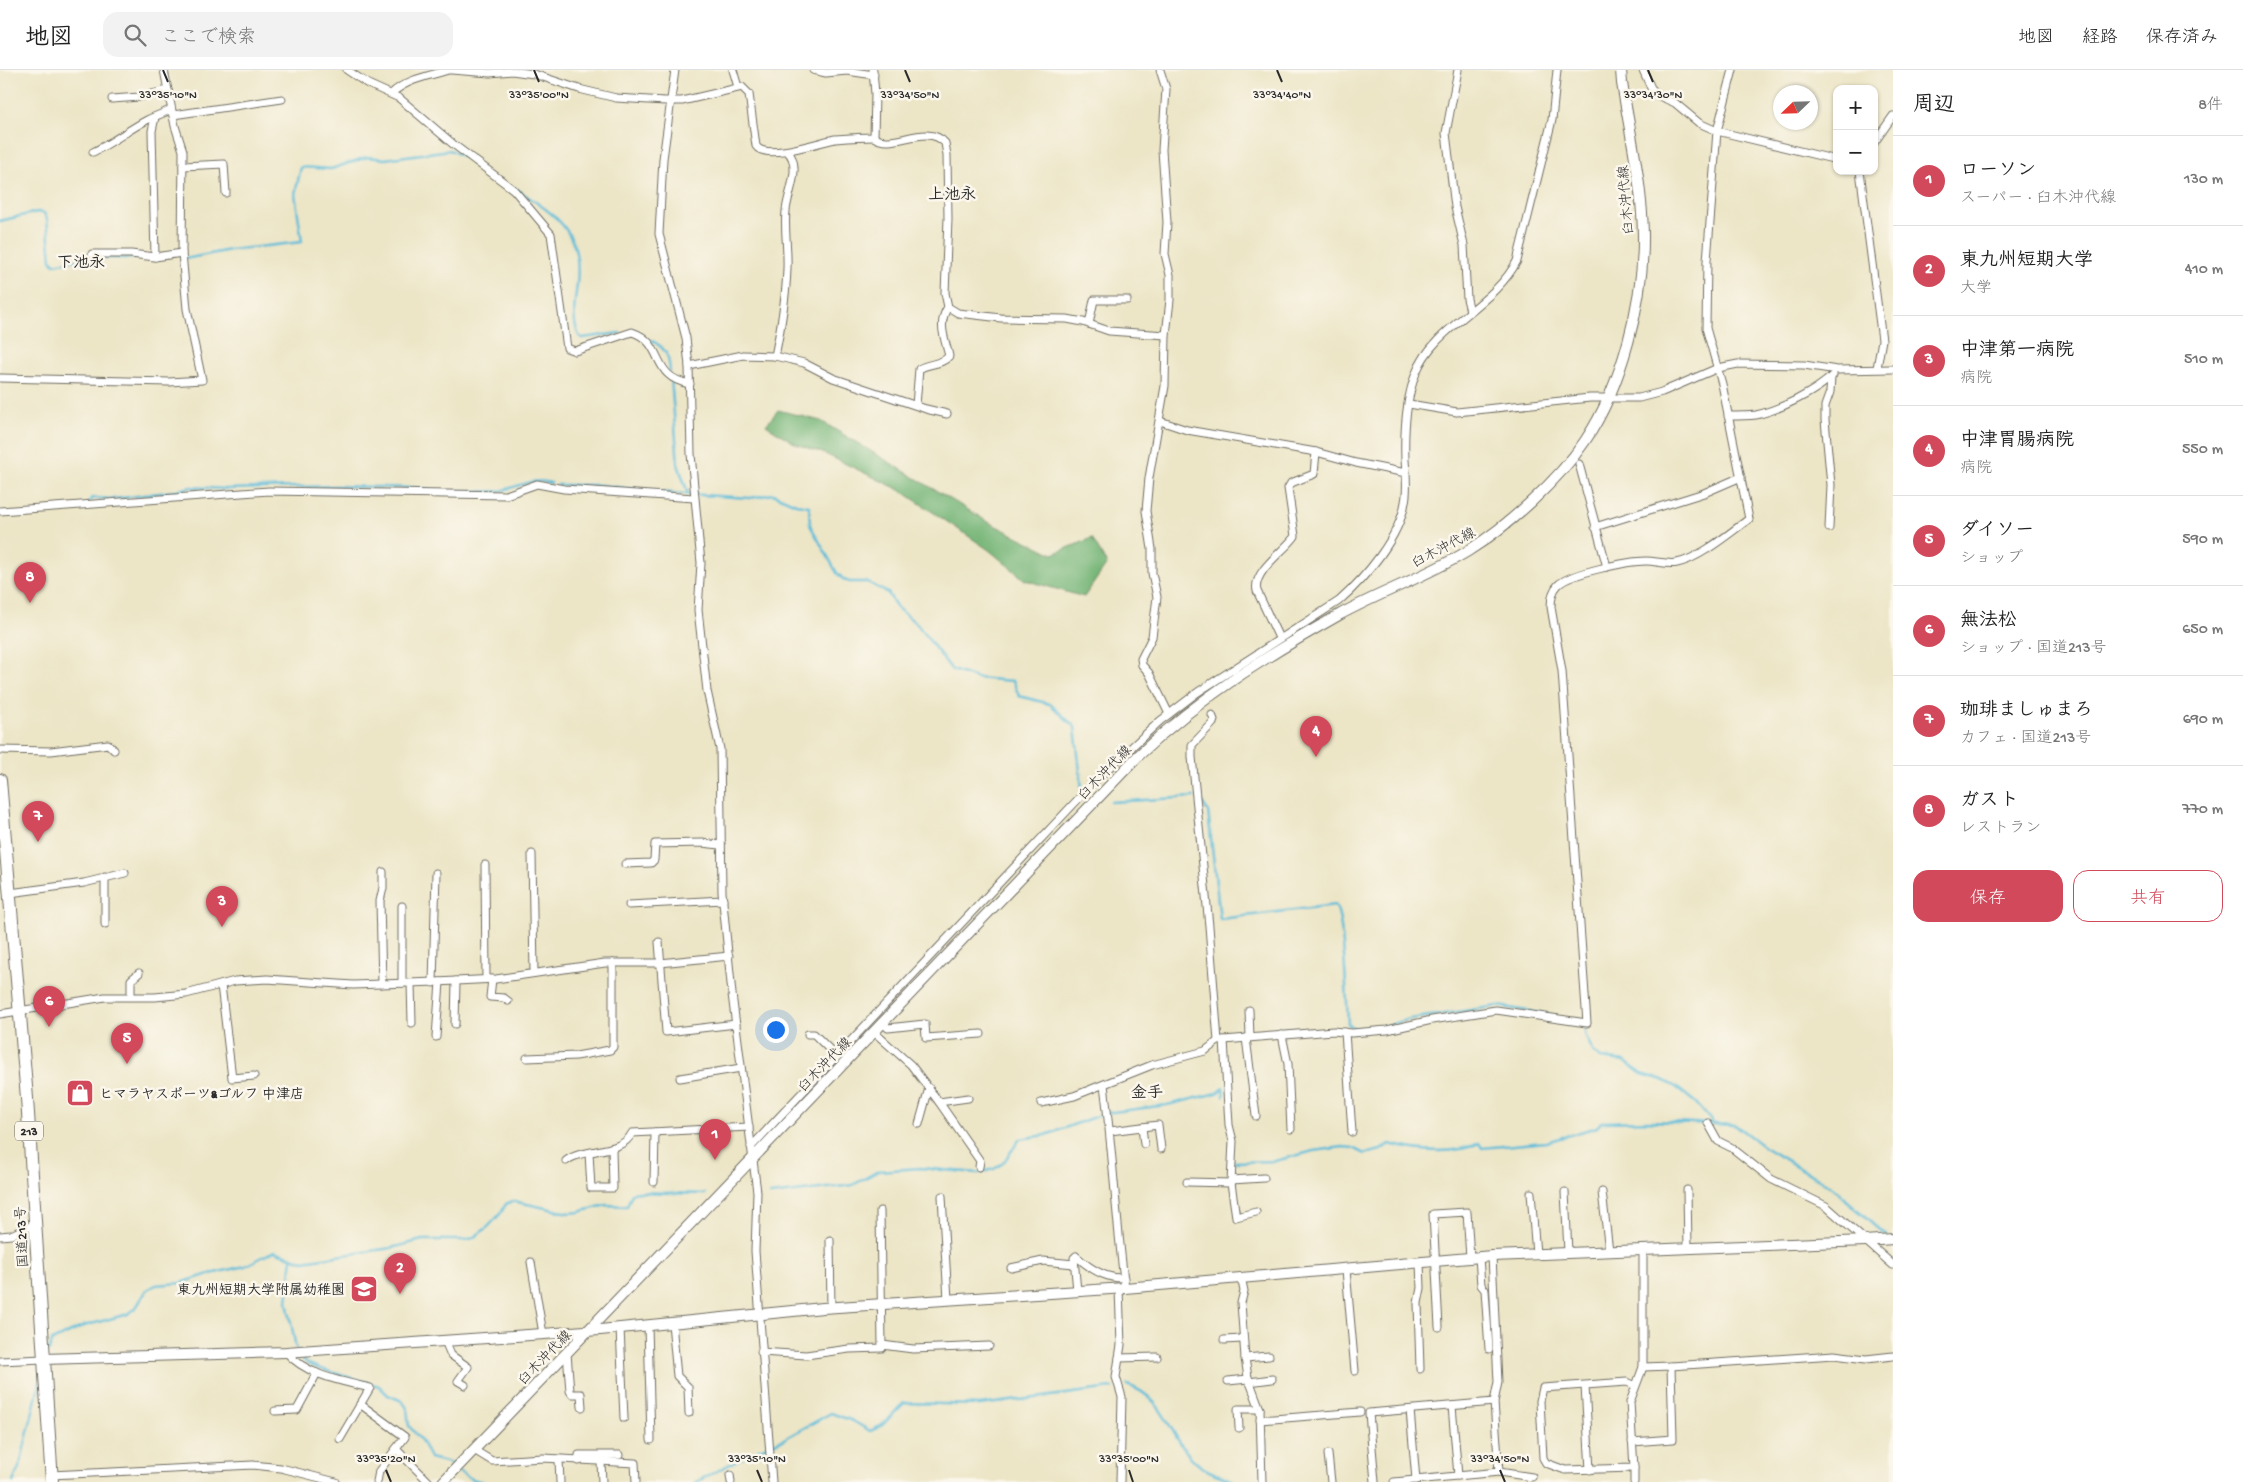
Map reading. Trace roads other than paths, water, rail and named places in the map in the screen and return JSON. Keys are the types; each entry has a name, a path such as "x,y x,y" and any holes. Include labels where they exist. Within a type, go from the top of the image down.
{"highway":[{"name":"国道213号","path":"0,780 20,1010 51,1478"}],"main road":[{"name":"臼木沖代線","path":"443,1482 1133,761 1161,734 1219,689 1290,644 1376,596 1453,559 1495,532 1523,509 1571,460 1594,426 1607,399 1634,320 1639,287 1643,237 1638,172 1624,99 1621,70"},
{"path":"43,1359 286,1352 446,1341 620,1328 880,1304 1077,1292 1123,1285 1346,1270 1474,1257 1643,1249 1865,1242 1893,1239"}],"street":[{"path":"0,378 168,382 202,380 187,309 182,253 183,151 172,112 164,70"},
{"path":"347,70 368,84 399,98 453,144 514,190 551,234 567,348 575,351 625,333 638,334 650,343 664,370 671,378 690,384"},
{"path":"391,94 403,84 412,80 450,70 490,73 512,71 534,74 579,89 616,98 669,102 682,101 738,87 745,88 749,94 757,149 761,151 787,151 835,139 874,137 882,141 924,136 937,138 945,143 947,155 948,219 944,272 948,308 942,321 949,356 944,361 920,369 916,405"},
{"path":"675,70 669,102 663,159 659,234 686,338 689,366 691,454 700,555 698,610 704,673 720,749 720,845 723,900 741,1068 757,1192 755,1251 758,1315 772,1482"},
{"path":"733,70 738,87"},
{"path":"813,70 826,73 847,71 874,72 876,94 874,137"},
{"path":"1160,70 1164,81 1166,100 1162,150 1167,222 1166,254 1170,275 1170,300 1166,336 1165,386 1149,478 1146,511 1152,549 1152,573 1157,597 1152,637 1141,659 1142,665 1149,673 1169,714"},
{"path":"1458,70 1446,133 1455,207 1464,245 1470,311"},
{"path":"751,1147 1099,777 1169,714 1219,677 1339,601 1385,548 1401,521 1406,502 1405,436 1413,381 1423,360 1440,340 1508,276 1520,256 1552,120 1557,70"},
{"path":"1643,70 1651,88 1659,96 1675,103 1699,123 1717,131 1833,159"},
{"path":"1041,1103 1074,1096 1104,1086 1152,1064 1204,1051 1221,1040 1333,1031 1387,1030 1445,1017 1496,1010 1588,1023 1562,671 1551,597 1558,585 1566,580 1607,567 1644,561 1676,563 1694,557 1749,519 1718,368 1706,328 1706,291 1717,131 1733,70"},
{"path":"112,99 140,97 168,90"},
{"path":"93,152 154,117 172,112 282,99"},
{"path":"1878,137 1893,116"},
{"path":"154,117 152,131 154,257"},
{"path":"774,356 782,324 786,285 786,209 793,178 791,157 787,151"},
{"path":"183,166 224,164 226,194"},
{"path":"1861,175 1882,340 1877,368"},
{"path":"92,254 131,254 154,257 182,253"},
{"path":"1089,324 1094,300 1127,300"},
{"path":"948,308 958,313 985,317 1060,318 1089,324 1109,331 1166,336"},
{"path":"689,366 743,355 774,356 804,363 833,378 934,412 947,414"},
{"path":"1409,404 1457,412 1590,398 1639,398 1654,395 1718,368 1738,364 1804,365 1837,370 1893,369"},
{"path":"1728,416 1756,415 1780,406 1804,395 1837,370"},
{"path":"1830,377 1830,392 1825,406 1831,486 1830,528"},
{"path":"1160,421 1188,430 1316,452 1356,463 1406,473"},
{"path":"1279,638 1257,591 1256,584 1273,558 1295,536 1288,488 1291,483 1314,474 1316,452"},
{"path":"1578,464 1607,567"},
{"path":"1595,527 1704,493 1741,477"},
{"path":"0,511 269,491 506,495 537,484 564,489 634,492 694,498"},
{"path":"1212,715 1214,724 1192,745 1192,757 1229,1125 1233,1141 1231,1182 1236,1217 1256,1212"},
{"path":"0,750 51,751 108,744 114,750"},
{"path":"625,864 651,863 654,860 655,844 702,843 720,845"},
{"path":"532,854 534,973"},
{"path":"486,865 490,997 504,998 508,1001"},
{"path":"382,984 380,901 383,888 383,872"},
{"path":"10,893 84,883 125,873"},
{"path":"436,874 436,1038"},
{"path":"105,924 106,877"},
{"path":"630,905 723,900"},
{"path":"402,906 402,983"},
{"path":"659,942 666,1032 736,1024"},
{"path":"0,1014 80,999 186,994 221,985 267,978 353,985 437,982 489,979 613,963 660,962 729,956"},
{"path":"527,1058 576,1056 610,1050 613,1047 613,963"},
{"path":"131,996 131,980 139,973"},
{"path":"454,1024 456,981"},
{"path":"411,983 412,1024"},
{"path":"221,985 232,1078 254,1076"},
{"path":"1250,1010 1248,1038 1256,1116"},
{"path":"883,1023 888,1028 925,1024 926,1038 981,1034"},
{"path":"874,1032 911,1064 940,1102 980,1161 979,1168"},
{"path":"1345,1032 1352,1132"},
{"path":"808,1034 814,1034 837,1057"},
{"path":"1282,1035 1288,1064 1291,1130"},
{"path":"680,1078 741,1068"},
{"path":"1104,1086 1110,1131 1123,1285 1121,1344 1116,1377 1122,1397 1120,1482"},
{"path":"919,1124 929,1088"},
{"path":"940,1102 968,1098"},
{"path":"1708,1123 1718,1142 1732,1148 1771,1179 1826,1206 1865,1242 1893,1264"},
{"path":"1110,1131 1158,1125 1161,1149"},
{"path":"566,1161 572,1156 612,1148 630,1137 632,1133 749,1127"},
{"path":"1142,1127 1144,1144"},
{"path":"654,1182 655,1132"},
{"path":"589,1153 591,1188 613,1188 612,1148"},
{"path":"1187,1182 1231,1182 1264,1178"},
{"path":"1687,1190 1688,1248"},
{"path":"1565,1192 1568,1252"},
{"path":"1602,1192 1609,1251"},
{"path":"1531,1194 1536,1254"},
{"path":"942,1196 948,1300"},
{"path":"761,1352 806,1355 849,1349 882,1348 880,1211"},
{"path":"1439,1327 1433,1214 1467,1212 1474,1257 1481,1285 1485,1290 1489,1349"},
{"path":"0,1236 11,1235 35,1224"},
{"path":"830,1240 831,1308"},
{"path":"1634,1482 1630,1402 1643,1366 1643,1249"},
{"path":"1077,1292 1074,1264 1076,1256 1123,1285"},
{"path":"1492,1256 1498,1382 1494,1402 1499,1472"},
{"path":"1011,1268 1043,1261 1074,1264"},
{"path":"531,1262 542,1334"},
{"path":"1420,1263 1422,1288 1418,1303 1420,1369"},
{"path":"1346,1270 1355,1371"},
{"path":"1241,1277 1244,1291 1241,1303 1242,1339 1249,1380 1260,1409 1262,1482"},
{"path":"672,1323 677,1376 688,1387 689,1413"},
{"path":"648,1325 650,1440"},
{"path":"620,1328 624,1418"},
{"path":"1224,1340 1242,1339"},
{"path":"446,1341 451,1355 468,1366 458,1381 466,1385"},
{"path":"882,1344 913,1349 989,1346"},
{"path":"286,1352 296,1364 317,1373 370,1388 340,1439"},
{"path":"567,1353 570,1391 572,1394 581,1394 582,1407"},
{"path":"1643,1366 1671,1366 1834,1355 1866,1358 1893,1356"},
{"path":"1245,1358 1269,1356"},
{"path":"1119,1358 1157,1357"},
{"path":"0,1361 43,1359"},
{"path":"1632,1442 1672,1439 1671,1366"},
{"path":"275,1411 297,1410 317,1373"},
{"path":"1228,1381 1272,1378"},
{"path":"1634,1468 1565,1470 1546,1463 1543,1458 1540,1400 1543,1388 1627,1382 1636,1386"},
{"path":"1585,1386 1590,1470"},
{"path":"1375,1482 1369,1413 1494,1402"},
{"path":"360,1404 405,1437 379,1471 377,1482"},
{"path":"1452,1406 1458,1476"},
{"path":"1239,1428 1238,1409 1260,1409"},
{"path":"1410,1410 1416,1480"},
{"path":"1260,1420 1360,1412"},
{"path":"396,1449 429,1482"},
{"path":"474,1450 492,1461 543,1458 635,1464 636,1482"},
{"path":"1328,1454 1331,1482"},
{"path":"579,1461 579,1455 619,1456"},
{"path":"559,1460 560,1482"},
{"path":"601,1462 602,1482"},
{"path":"51,1478 253,1465 280,1468 336,1482"},
{"path":"1394,1482 1499,1472 1532,1477"}],"waterway":[{"path":"183,257 190,258 230,250 302,242 295,194 301,167 331,169 367,157 385,159 450,150 466,158"},
{"path":"515,188 554,216 571,237 578,265 574,317 579,336 582,338 620,333"},
{"path":"0,221 37,212 44,213 47,219 51,260 54,264 88,258 138,258"},
{"path":"650,340 660,346 666,353 670,372"},
{"path":"671,378 678,464 688,494"},
{"path":"451,491 498,491 536,481 551,483"},
{"path":"558,485 600,485 655,492 750,498 773,494 796,504 809,506 810,525 837,573 849,582 867,582 888,593 897,608 916,623 952,670 976,678 1013,681 1019,696 1050,704 1075,727 1082,790"},
{"path":"89,502 93,498 114,499 191,487 226,489 336,486 417,488 433,491"},
{"path":"1111,802 1194,797"},
{"path":"1199,798 1208,811 1220,919 1335,905 1341,925 1343,942 1348,1024 1356,1029 1374,1028"},
{"path":"1382,1027 1410,1019 1498,1006 1551,1015"},
{"path":"1583,1024 1586,1037 1594,1053 1601,1058 1624,1061 1642,1074 1663,1080 1676,1087 1696,1103 1713,1123"},
{"path":"770,1195 853,1185 878,1171 920,1168 978,1173 994,1169 1003,1163 1020,1139 1046,1135 1105,1113 1167,1105 1217,1093 1223,1088 1224,1096"},
{"path":"1234,1162 1275,1161 1314,1151 1343,1147 1353,1148 1365,1154 1381,1150 1389,1144 1411,1149 1446,1151 1457,1150 1479,1143 1482,1148 1546,1142 1597,1127 1601,1122 1651,1121 1735,1125 1764,1147 1832,1187 1887,1236"},
{"path":"49,1351 52,1341 84,1326 128,1314 135,1309 147,1290 156,1285 181,1283 245,1266 274,1251 303,1261 391,1248 422,1240 465,1240 473,1238 488,1227 506,1204 513,1201 569,1213 606,1205 627,1206 632,1194 636,1192 705,1194"},
{"path":"292,1258 287,1302 296,1348"},
{"path":"299,1355 308,1364 379,1386 388,1395 402,1401 407,1408 409,1426 421,1440 430,1458 449,1463 454,1468"},
{"path":"13,1482 20,1465 40,1382"},
{"path":"1127,1385 1141,1391 1160,1409 1180,1443 1198,1464 1211,1472 1236,1482"},
{"path":"696,1482 755,1451 784,1439 831,1413 853,1421 870,1431 881,1426 904,1403 980,1405 1112,1388"},
{"path":"458,1471 472,1479 483,1482"}],"place":[{"name":"ガスト","path":"30,603"},
{"name":"中津胃腸病院","path":"1316,757"},
{"name":"珈琲ましゅまろ","path":"38,842"},
{"name":"中津第一病院","path":"222,927"},
{"name":"無法松","path":"49,1027"},
{"name":"ダイソー","path":"127,1064"},
{"name":"ヒマラヤスポーツ&ゴルフ 中津店","path":"80,1093"},
{"name":"ローソン","path":"715,1160"},
{"name":"東九州短期大学附属幼稚園","path":"364,1289"},
{"name":"東九州短期大学","path":"400,1294"}],"district":[{"name":"上池永","path":"952,193"},
{"name":"下池永","path":"81,261"},
{"name":"金手","path":"1147,1091"}]}
